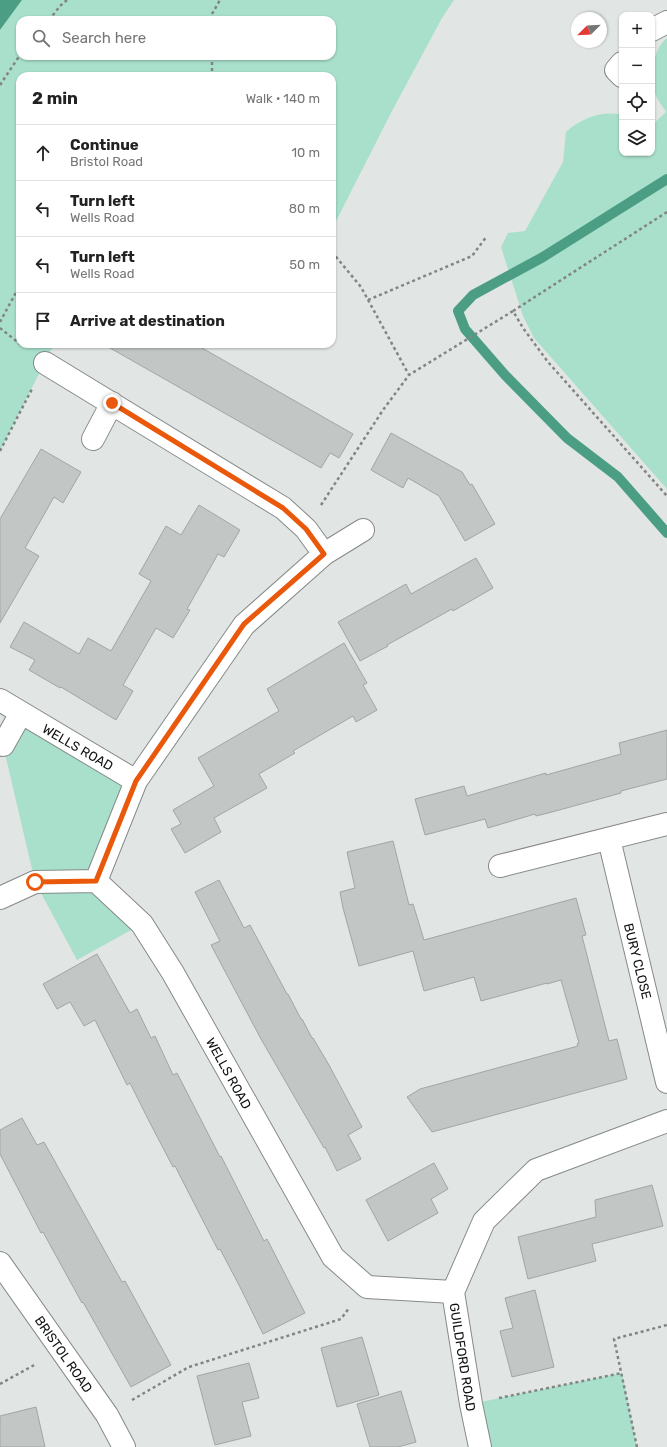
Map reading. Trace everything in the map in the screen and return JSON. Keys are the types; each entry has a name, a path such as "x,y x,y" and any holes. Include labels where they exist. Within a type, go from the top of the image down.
{"street":[{"path":"655,28 667,22"},
{"path":"45,363 283,508 306,529 324,554"},
{"path":"93,439 112,403"},
{"path":"0,898 35,882 96,881 136,781 244,624 324,554 363,530"},
{"name":"WELLS ROAD","path":"0,700 136,781"},
{"path":"3,745 20,713"},
{"path":"500,866 667,824"},
{"name":"BURY CLOSE","path":"608,839 667,1082"},
{"name":"WELLS ROAD","path":"96,881 142,924 173,973 333,1257 367,1287"},
{"name":"GUILDFORD ROAD","path":"480,1447 471,1404 453,1292 484,1221 536,1170 667,1121"},
{"name":"BRISTOL ROAD","path":"0,1263 107,1415 124,1447"},
{"path":"367,1287 453,1292"}],"path":[{"path":"52,16 67,0"},
{"path":"212,16 220,0"},
{"path":"0,85 17,60"},
{"path":"212,60 212,72"},
{"path":"306,529 383,410 409,375 514,311 667,212"},
{"path":"368,300 472,256 487,236"},
{"path":"336,257 361,287 409,375"},
{"path":"0,322 16,292"},
{"path":"514,311 523,328 548,362 667,496"},
{"path":"0,328 16,341"},
{"path":"0,451 45,363"},
{"path":"107,1415 189,1367 341,1319 367,1287"},
{"path":"637,1447 614,1339 667,1325"},
{"path":"0,1384 62,1349"},
{"path":"471,1404 622,1373"}],"shaded area":[{"path":"0,0 22,0 0,30"},
{"path":"22,0 454,0 442,18 392,111 336,221 336,72 16,72 16,348 52,348 0,451 0,30"},
{"path":"667,38 667,489 534,338 523,316 501,247 508,233 525,231 563,162 566,132 578,123 599,115 619,115 619,156 655,156 655,122 666,112 655,93 655,56 662,43"},
{"path":"21,713 136,781 96,881 142,924 77,960 35,882 3,745"},
{"path":"622,1373 637,1447 480,1447 471,1404"}],"building":[{"path":"110,348 202,348 353,434 339,458 330,453 321,468"},
{"path":"391,433 462,472 470,485 472,484 495,524 465,541 439,496 408,478 403,488 371,470"},
{"path":"41,449 81,472 63,503 54,497 25,548 39,556 0,623 0,519"},
{"path":"199,505 240,530 224,557 218,554 187,609 190,610 173,638 156,628 123,685 133,691 116,720 61,687 60,688 29,670 35,660 10,647 24,622 79,654 88,638 111,651 151,581 139,574 166,526 181,535"},
{"path":"476,558 493,588 453,611 452,609 360,661 338,622 406,584 411,594"},
{"path":"344,643 367,683 363,685 377,710 356,722 353,716 293,751 295,753 259,774 267,788 214,818 221,832 185,853 171,829 181,824 173,810 214,786 198,758 279,711 267,689"},
{"path":"667,730 667,779 552,812 536,816 535,814 488,828 485,819 425,835 415,799 464,786 467,796 546,773 546,775 621,754 619,743"},
{"path":"393,841 409,905 413,904 424,940 576,898 586,935 582,936 609,1041 617,1039 627,1079 432,1132 407,1097 420,1089 578,1046 577,1044 579,1043 561,980 481,1001 474,977 424,991 413,951 359,966 340,892 355,888 347,852"},
{"path":"219,880 244,928 250,925 301,1019 329,1065 362,1127 348,1135 361,1159 337,1171 325,1147 324,1148 261,1039 211,945 220,941 195,892"},
{"path":"97,954 130,1013 137,1009 151,1038 155,1036 173,1075 177,1073 264,1241 267,1239 305,1313 263,1334 220,1249 218,1250 175,1166 173,1167 130,1083 127,1085 95,1020 84,1026 70,1002 57,1009 43,984"},
{"path":"22,1118 37,1145 44,1142 122,1282 125,1281 171,1365 131,1387 43,1232 41,1233 0,1154 0,1130"},
{"path":"434,1163 448,1189 431,1199 438,1213 388,1241 366,1200"},
{"path":"652,1185 663,1226 592,1244 596,1261 528,1279 518,1237 596,1217 595,1200"},
{"path":"535,1290 554,1367 512,1377 500,1331 513,1328 505,1298"},
{"path":"362,1337 379,1395 337,1407 321,1348"},
{"path":"249,1363 259,1398 242,1402 251,1436 215,1445 197,1376"},
{"path":"401,1391 416,1442 398,1447 370,1447 357,1404"},
{"path":"36,1407 45,1447 0,1447 0,1416"}],"waterway":[{"path":"667,179 543,257 473,295 458,311 465,329 505,375 567,438 618,477 667,533"}],"route":[{"path":"35,882 96,881 136,781 244,624 324,554 306,529 283,508 112,403"}]}
